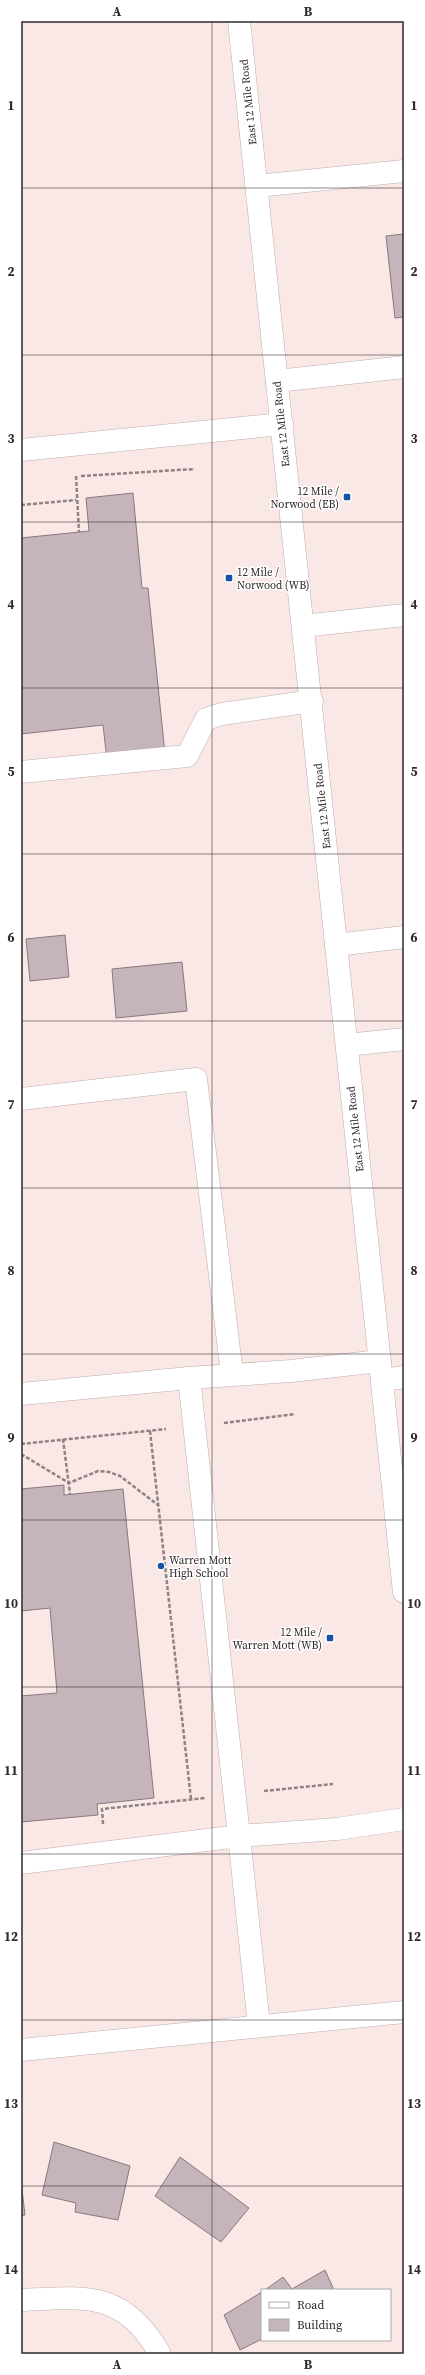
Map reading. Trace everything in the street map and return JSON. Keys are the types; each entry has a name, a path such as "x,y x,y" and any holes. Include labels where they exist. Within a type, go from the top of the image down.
{"main road":[{"name":"East 12 Mile Road","path":"239,21 276,381 312,701 404,1592"},
{"path":"257,186 404,171"},
{"path":"276,381 404,367"},
{"path":"21,450 282,424"},
{"path":"304,626 404,615"},
{"path":"21,772 187,756 206,719 222,714 312,701"},
{"path":"336,945 404,937"},
{"path":"347,1046 404,1039"},
{"path":"21,1099 196,1079 232,1374"},
{"path":"21,1394 232,1374 381,1370 404,1377"},
{"path":"189,1378 259,2026"},
{"path":"21,1863 239,1836 337,1829 404,1819"},
{"path":"21,2050 404,2012"},
{"path":"21,2300 82,2297 104,2302 124,2312 146,2331 160,2354"}],"path":[{"path":"79,532 74,476 195,469"},
{"path":"21,505 76,500"},
{"path":"21,1444 295,1414"},
{"path":"150,1431 191,1799"},
{"path":"63,1439 70,1494"},
{"path":"21,1454 69,1483"},
{"path":"69,1483 98,1471 110,1472 120,1476 158,1505"},
{"path":"104,1832 102,1809 333,1784"}],"building":[{"path":"404,234 404,317 395,318 386,236"},
{"path":"133,493 142,588 148,588 165,754 107,760 103,725 21,734 21,538 89,531 86,498"},
{"path":"65,935 69,977 30,981 26,939"},
{"path":"182,962 187,1011 116,1018 112,969"},
{"path":"64,1485 64,1495 123,1489 154,1798 97,1804 98,1815 21,1822 21,1696 57,1693 50,1608 21,1611 21,1489"},
{"path":"54,2142 130,2166 118,2220 75,2212 76,2203 42,2195"},
{"path":"180,2157 249,2208 221,2242 155,2196"},
{"path":"21,2181 25,2215 21,2216"},
{"path":"325,2270 334,2289 292,2289"},
{"path":"283,2277 292,2289 266,2289"},
{"path":"261,2293 261,2340 240,2350 224,2315"}],"place":[{"name":"12 Mile / Norwood (EB)","path":"347,497"},
{"name":"12 Mile / Norwood (WB)","path":"229,578"},
{"name":"Warren Mott High School","path":"161,1566"},
{"name":"12 Mile / Warren Mott (WB)","path":"330,1638"}]}
